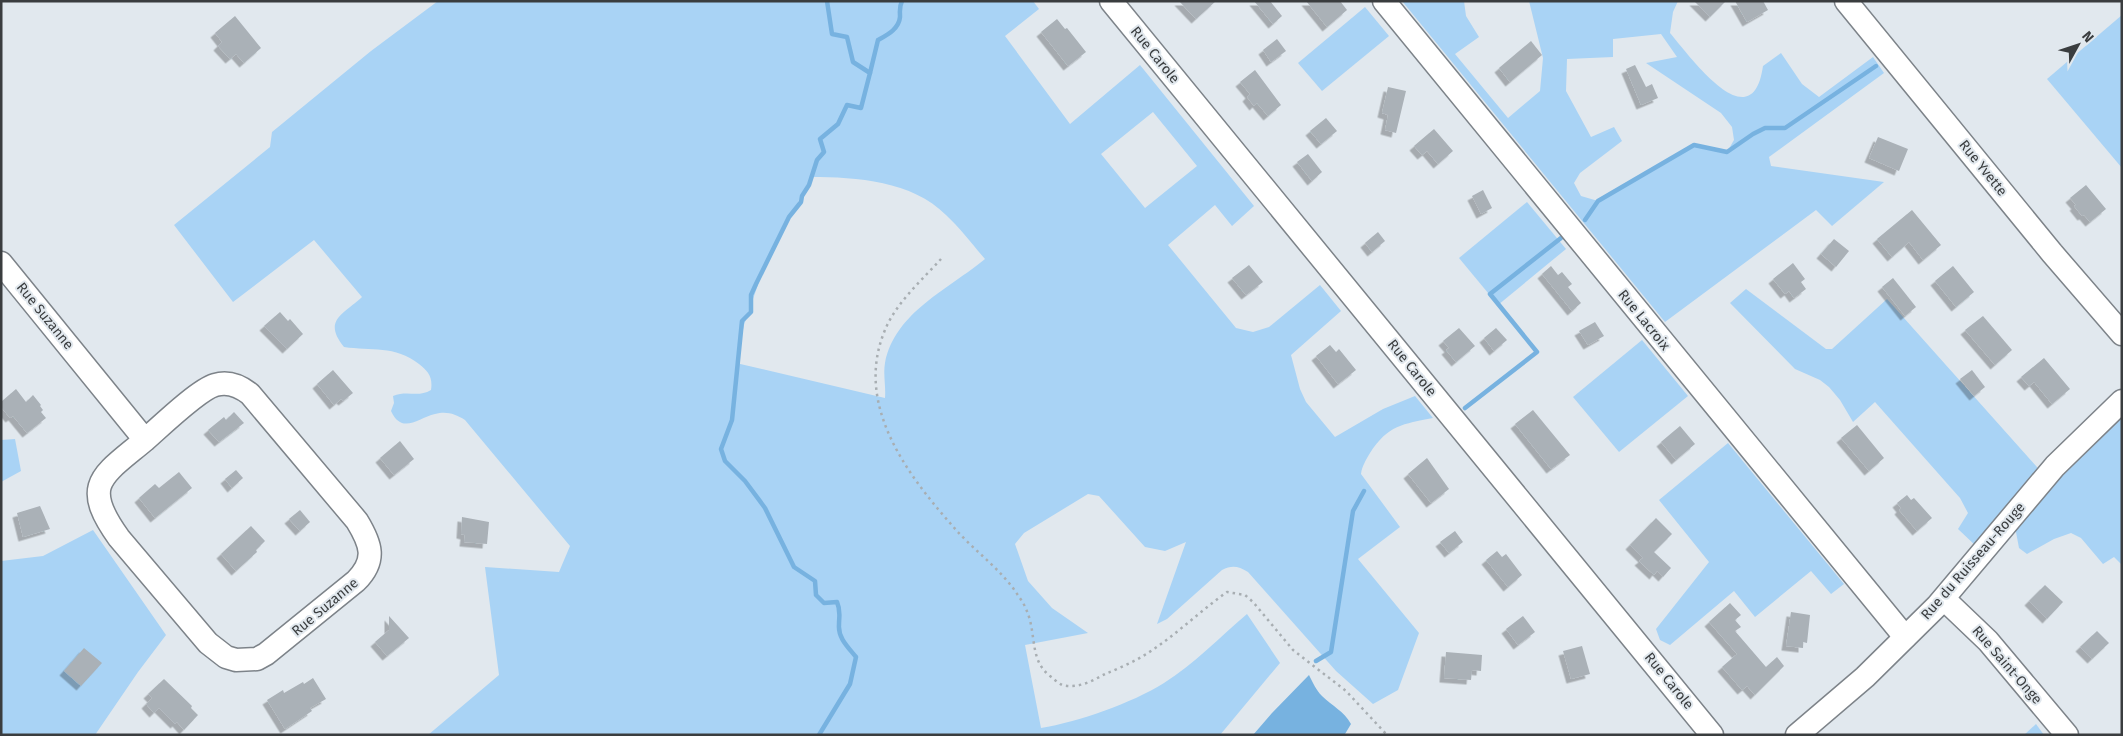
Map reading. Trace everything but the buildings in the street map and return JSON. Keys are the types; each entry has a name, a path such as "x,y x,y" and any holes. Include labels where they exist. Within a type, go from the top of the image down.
{"street":[{"name":"Rue Carole","path":"1112,1 1712,735"},
{"name":"Rue Lacroix","path":"1384,1 1905,637"},
{"name":"Rue Yvette","path":"1846,1 2052,253 2122,334"},
{"name":"Rue Suzanne","path":"1,263 145,440"},
{"name":"Rue Suzanne","path":"222,383 244,389 258,402 357,521 368,539 370,548 368,567 356,581 266,654 246,661 226,657 217,651 196,630 119,538 108,522 100,505 98,490 103,476 145,440 208,388 222,383"},
{"name":"Rue du Ruisseau-Rouge","path":"1797,735 1865,677 1944,598 2055,466 2122,401"},
{"name":"Rue Saint-Onge","path":"1944,598 1988,640 2067,735"}],"path":[{"path":"941,259 904,300 885,329 876,363 875,385 881,417 896,448 923,490 958,532 1019,596 1028,614 1037,659 1044,671 1061,684 1076,686 1093,680 1137,659 1159,645 1227,592 1237,592 1245,595 1253,602 1293,650 1346,691 1387,735"}],"shaded area":[{"path":"438,1 1033,1 1039,9 1005,36 1070,124 1140,65 1254,206 1232,226 1215,205 1168,245 1236,328 1253,332 1269,327 1320,285 1341,311 1291,355 1300,389 1306,402 1335,437 1383,409 1415,396 1433,418 1405,424 1390,431 1370,453 1361,474 1400,527 1358,559 1419,633 1398,690 1373,704 1336,671 1248,572 1238,567 1229,567 1222,570 1167,619 1157,624 1186,542 1165,551 1145,547 1099,496 1088,494 1024,533 1015,544 1028,581 1052,608 1088,633 1025,645 1041,728 1104,711 1136,698 1164,683 1207,650 1247,614 1280,663 1220,735 428,735 499,675 485,567 559,572 570,546 465,420 447,413 435,414 405,424 395,418 391,411 394,403 393,396 422,393 431,390 429,375 425,369 410,358 392,351 344,347 338,338 335,324 343,313 362,297 314,240 233,302 174,225 270,147 272,132 371,51","holes":["1153,112 1197,166 1145,208 1101,154","811,177 847,178 883,183 917,195 946,215 985,259 925,303 900,329 891,345 885,363 885,398 736,363 744,325 762,273"]},
{"path":"1402,1 1464,1 1466,16 1479,37 1455,54 1508,118 1540,91 1543,58 1529,1 1678,1 1673,12 1670,33 1705,73 1720,87 1734,95 1746,96 1757,88 1763,66 1781,53 1802,84 1819,97 1873,57 1884,73 1769,157 1771,166 1884,182 1832,226 1816,210 1665,322","holes":["1661,34 1677,57 1646,63 1721,113 1732,127 1734,140 1727,152 1694,145 1598,201 1581,196 1574,183 1580,173 1622,141 1614,127 1591,137 1566,91 1567,59 1613,57 1613,39"]},
{"path":"1365,7 1389,36 1322,91 1298,63"},
{"path":"2122,15 2122,168 2047,79"},
{"path":"1527,202 1566,249 1498,305 1459,258"},
{"path":"1746,289 1826,349 1832,349 1887,299 2053,485 2122,418 2122,565 2114,557 2103,564 2081,538 2071,533 2054,539 2027,554 2019,548 2016,532 2001,519 1977,547 1958,529 1968,513 1960,498 1875,402 1853,422 1840,400 1829,387 1820,380 1795,369 1730,303"},
{"path":"1642,340 1688,396 1619,452 1573,397"},
{"path":"15,439 21,471 1,482 1,440"},
{"path":"1728,443 1844,584 1831,594 1811,571 1755,617 1734,591 1670,645 1660,640 1656,629 1709,562 1659,500"},
{"path":"93,530 166,635 95,735 1,735 1,561 43,556"},
{"path":"1309,675 1320,694 1348,719 1351,724 1345,734 1253,735 1272,713"},
{"path":"2036,724 2044,735 2024,735"}],"waterway":[{"path":"819,735 850,684 856,657 840,634 837,602 824,603 816,595 815,581 794,567 765,508 745,481 725,461 721,449 732,420 742,321 751,312 751,295 789,217 801,202 817,160 824,152 820,139 838,124 847,105 861,108 870,73 853,62 847,37 832,34 827,1"},
{"path":"870,73 878,40 892,31 897,25 902,1"},
{"path":"1585,220 1598,201 1694,145 1727,152 1765,128 1785,128 1876,66"},
{"path":"1465,408 1537,352 1490,294 1561,238"},
{"path":"1316,661 1331,652 1353,511 1364,491"}]}
